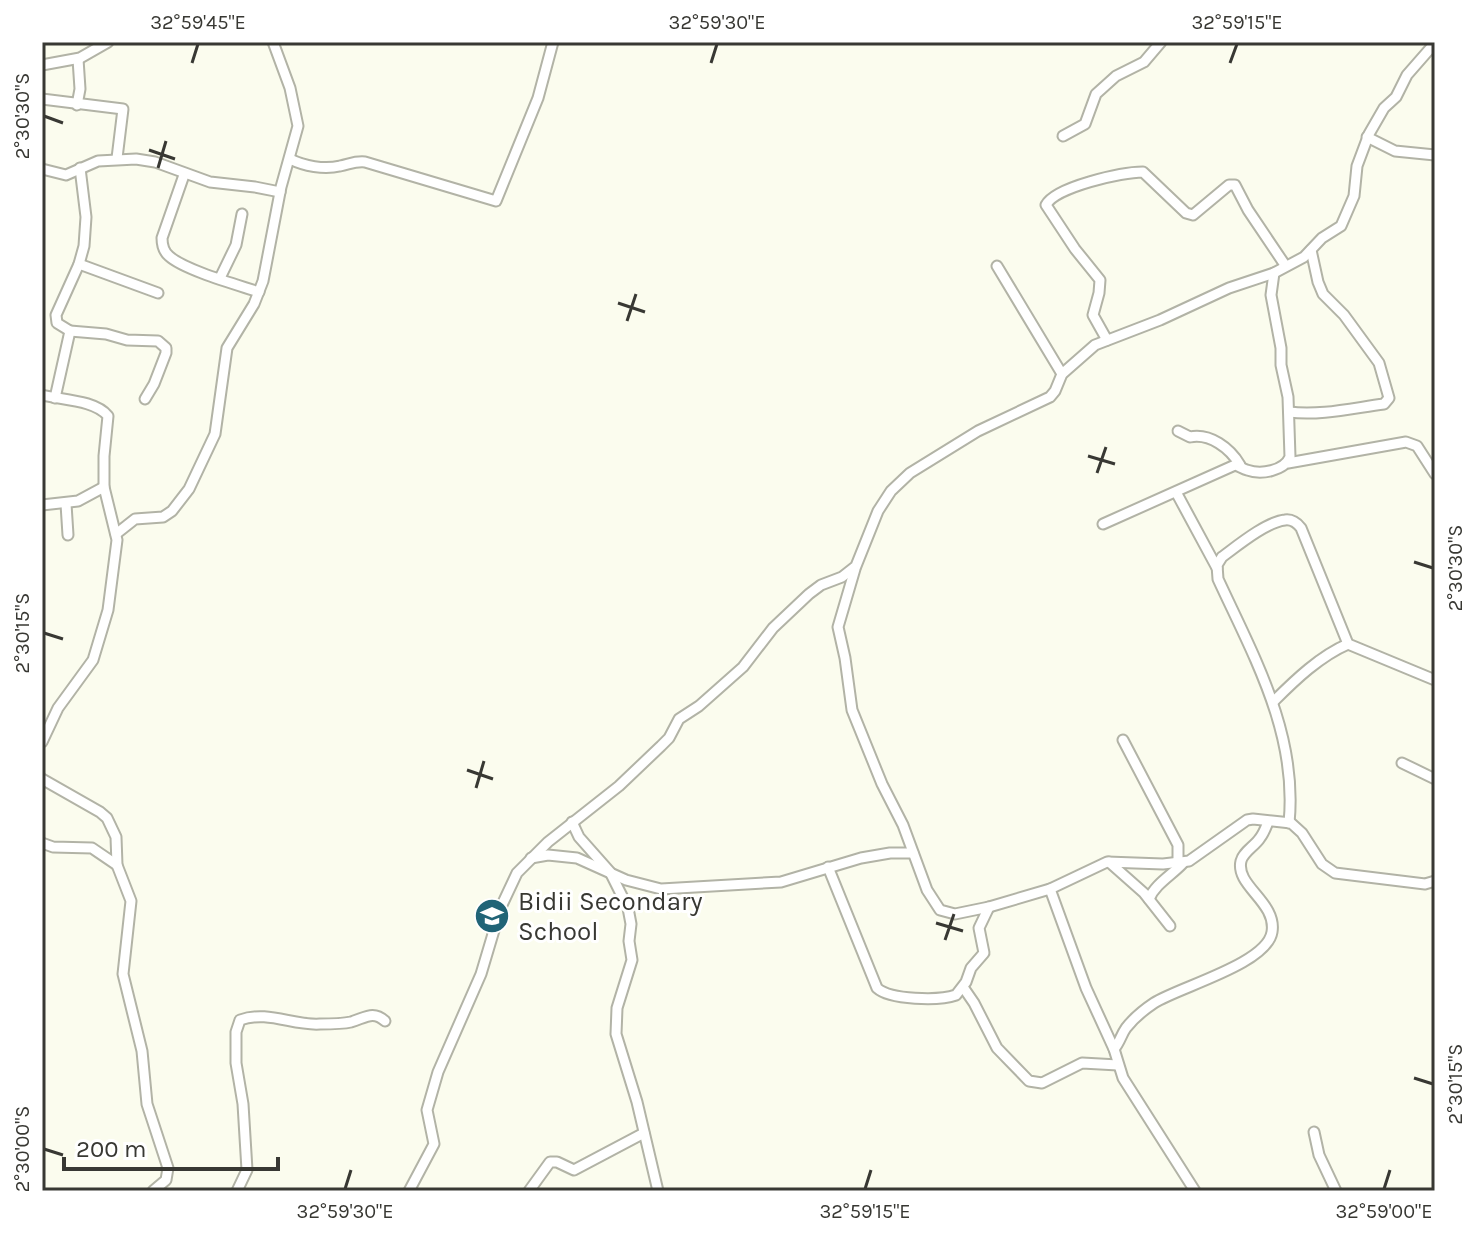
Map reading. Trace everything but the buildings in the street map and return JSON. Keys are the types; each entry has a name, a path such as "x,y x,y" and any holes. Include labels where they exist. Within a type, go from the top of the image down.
{"street":[{"path":"42,65 78,59 108,42"},
{"path":"116,534 135,519 167,515 189,489 215,434 227,348 259,292 280,192 295,142 298,118 273,42"},
{"path":"290,159 312,167 365,162 496,201 538,98 553,42"},
{"path":"1063,136 1085,124 1096,94 1116,76 1144,62 1161,42"},
{"path":"1435,43 1407,75 1399,93 1384,108 1367,137 1357,166 1354,196 1341,226 1296,262 1274,273 1229,288 1088,350 1062,374 1055,391 1040,404 978,431 926,461 899,483 878,511 856,566 838,627 852,710 927,890 940,910 955,914 989,907 1050,889 1109,862 1181,864 1199,857 1247,820 1289,823 1297,827 1322,864 1335,873 1425,884 1435,881"},
{"path":"77,105 80,89 78,59"},
{"path":"42,99 123,109 117,158"},
{"path":"1367,137 1395,151 1435,155"},
{"path":"42,169 66,175 98,161 117,158 155,162 184,175 217,184 280,192"},
{"path":"80,168 87,227 79,264 56,315 57,323 70,331 106,334 127,340 158,341 162,344 166,353 145,399"},
{"path":"1107,340 1093,315 1100,280 1046,205 1049,199 1077,186 1140,172 1186,213 1193,215 1229,185 1235,185 1285,265"},
{"path":"184,175 162,238 162,247 170,257 259,292"},
{"path":"220,278 236,245 242,214"},
{"path":"1289,412 1311,414 1384,404 1389,398 1379,363 1344,315 1323,294 1311,250"},
{"path":"79,264 158,293"},
{"path":"997,266 1062,374"},
{"path":"1274,273 1271,295 1289,412 1288,463"},
{"path":"55,398 70,331"},
{"path":"42,395 96,408 108,416 104,487 116,534 108,610 96,653 58,708 42,742"},
{"path":"1178,431 1190,437 1210,438 1248,471 1281,469 1288,463 1406,442 1417,446 1435,474"},
{"path":"1103,524 1240,465"},
{"path":"42,505 66,504 88,497 104,487"},
{"path":"1176,492 1217,568 1218,579 1274,701 1289,770 1289,823"},
{"path":"66,504 68,535"},
{"path":"1217,568 1222,557 1243,542 1272,524 1286,519 1292,521 1301,528 1328,592 1343,639 1348,644 1435,680"},
{"path":"409,1191 434,1144 427,1110 438,1072 481,974 508,890 517,873 661,746 679,719 699,706 743,667 773,628 809,594 856,566"},
{"path":"1274,701 1307,671 1348,644"},
{"path":"1123,740 1178,845 1181,864"},
{"path":"1402,763 1435,779"},
{"path":"42,779 107,818 116,837 117,865 131,901 123,974 142,1051 147,1104 168,1168 166,1180 153,1191"},
{"path":"572,822 579,837 610,872 628,908 632,960 617,1008 616,1034 658,1191"},
{"path":"1114,1049 1127,1027 1149,1007 1231,969 1268,941 1272,922 1257,893 1247,885 1241,867 1243,856 1263,834 1268,822"},
{"path":"42,843 53,847 92,848 117,865"},
{"path":"530,859 548,855 577,858 626,880 661,889 781,882 867,857 913,853"},
{"path":"1109,862 1131,879 1170,926"},
{"path":"1149,899 1155,887 1181,864"},
{"path":"828,867 879,991 890,995 932,999 956,995 971,968 984,953 979,928 989,907"},
{"path":"1050,889 1123,1078 1195,1191"},
{"path":"963,987 997,1048 1029,1081 1042,1083 1082,1063 1118,1065"},
{"path":"237,1191 247,1170 244,1115 236,1063 236,1032 240,1020 277,1017 316,1025 351,1022 378,1015 385,1021"},
{"path":"1314,1132 1319,1155 1336,1191"},
{"path":"529,1191 550,1162 574,1170 644,1133"}],"place":[{"name":"Bidii Secondary School","path":"492,916"}]}
